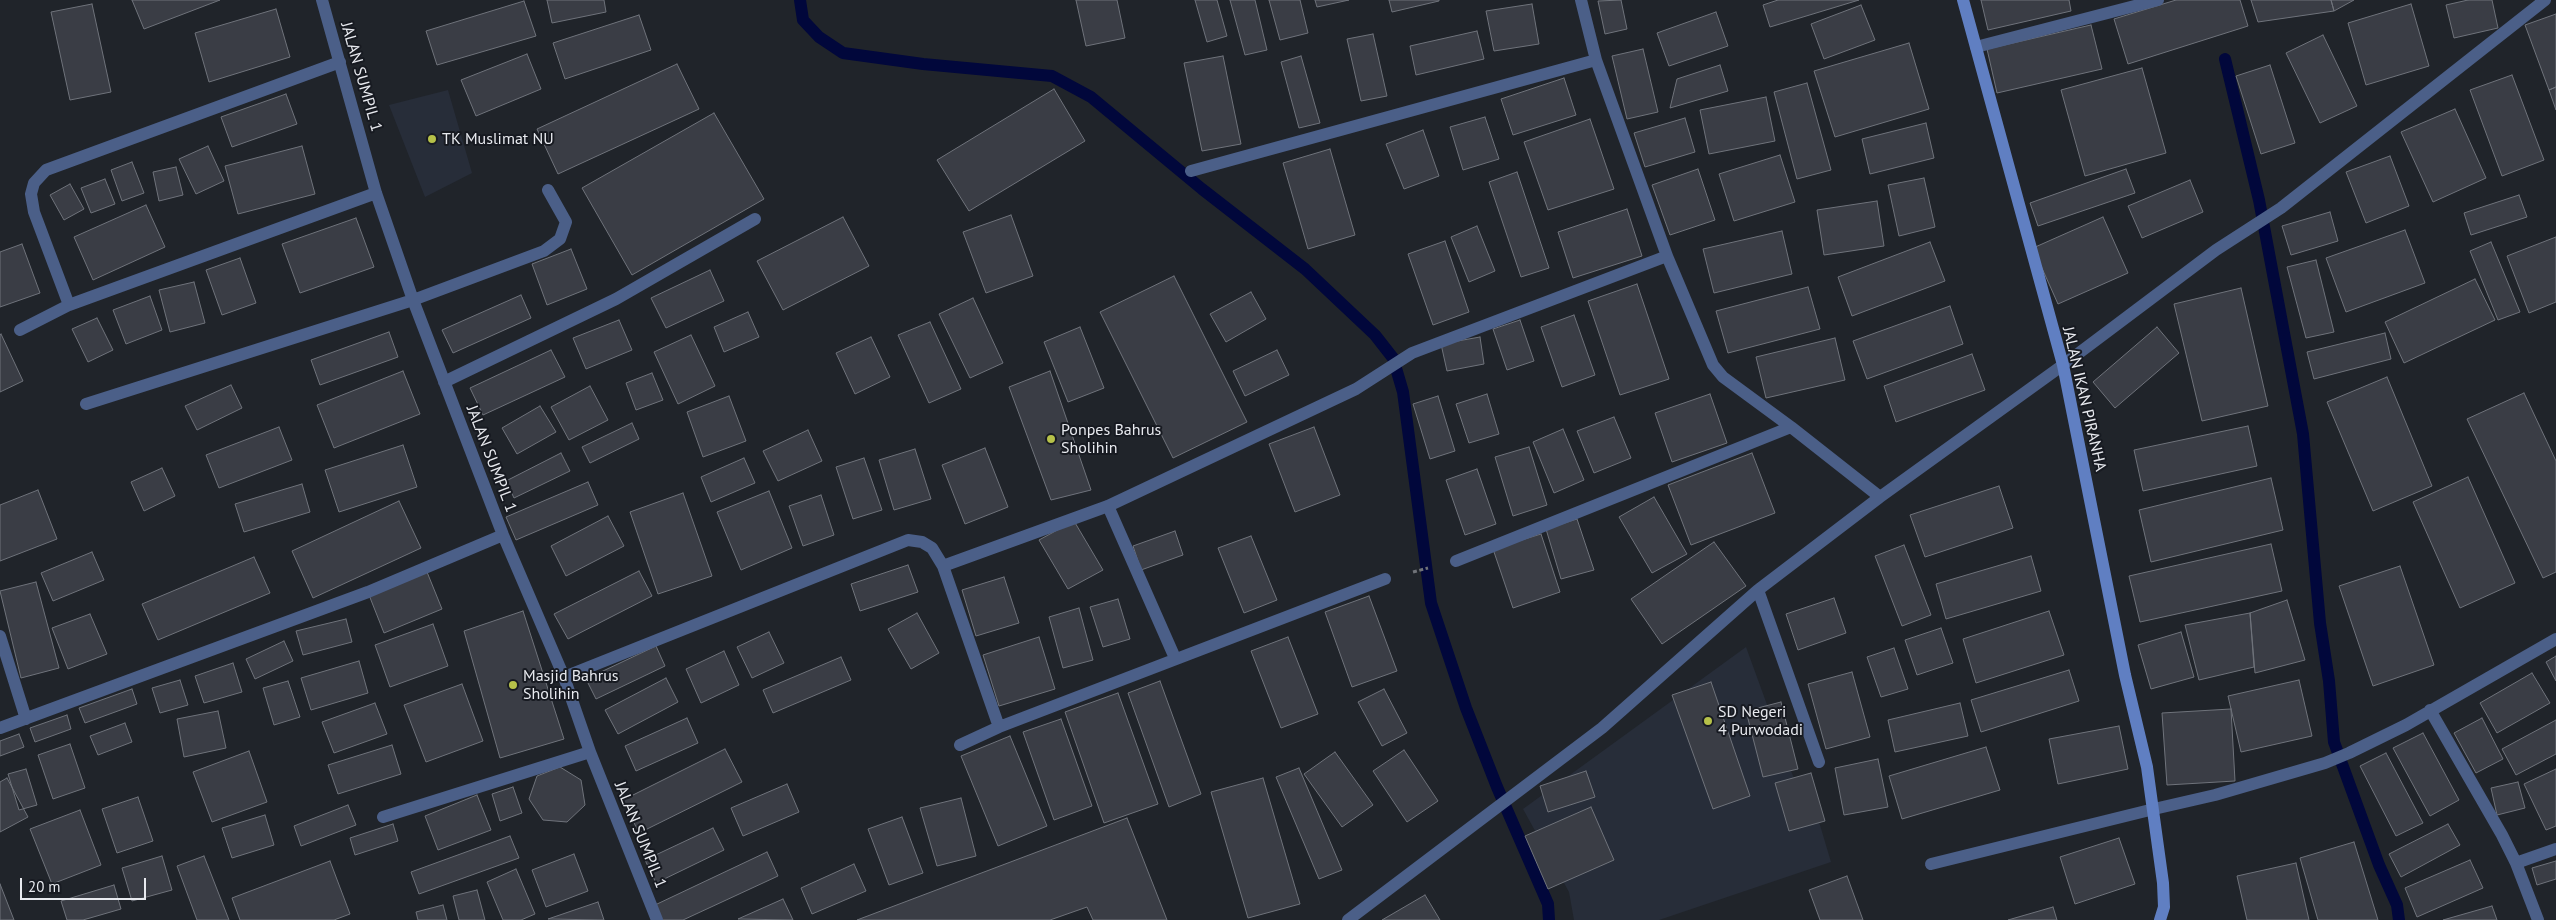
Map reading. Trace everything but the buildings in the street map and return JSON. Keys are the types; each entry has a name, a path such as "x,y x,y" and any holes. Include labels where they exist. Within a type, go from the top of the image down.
{"street":[{"name":"JALAN SUMPIL 1","path":"322,0 376,193 414,300 503,535 564,678 590,752 657,920"},
{"path":"1582,0 1596,60 1667,256 1713,365 1724,377 1791,426 1880,497"},
{"name":"JALAN IKAN PIRANHA","path":"1964,0 2063,365 2125,675 2147,767 2163,883 2164,907 2160,920"},
{"path":"1976,47 2158,0"},
{"path":"1348,920 1520,792 1642,694 1758,590 1880,497 2063,365 2216,250 2280,208 2545,0"},
{"path":"1191,171 1596,60"},
{"path":"69,305 34,212 31,194 34,183 46,170 340,62"},
{"path":"86,404 414,300 544,251 560,239 566,222 548,190"},
{"path":"20,330 69,305 376,193"},
{"path":"444,382 616,299 755,219"},
{"path":"943,566 1108,506 1356,389 1412,353 1667,256"},
{"path":"1456,561 1791,426"},
{"path":"1108,506 1175,658"},
{"path":"0,728 368,592 503,535"},
{"path":"564,678 908,540 922,542 932,548 943,566 999,727"},
{"path":"960,745 999,727 1175,658 1385,579"},
{"path":"1758,590 1819,762"},
{"path":"0,636 26,719"},
{"path":"1931,864 2215,795 2326,763 2349,753 2430,710 2556,639"},
{"path":"2430,710 2516,863 2538,920"},
{"path":"383,817 590,752"},
{"path":"2516,863 2556,849"}],"path":[{"path":"1385,579 1456,561"}],"shaded area":[{"name":"TK Muslimat NU","path":"448,90 472,173 425,197 389,105"},
{"name":"SD Negeri 4 Purwodadi","path":"1746,647 1801,798 1811,795 1831,862 1659,920 1574,920 1569,892 1523,809"}],"waterway":[{"path":"800,0 803,20 819,37 843,53 923,64 1052,76 1091,97 1202,189 1305,269 1375,335 1393,358 1403,392 1431,603 1466,708 1497,787 1548,904 1549,920"},
{"path":"2225,59 2259,200 2303,434 2320,623 2329,681 2334,742 2379,865 2397,905 2399,920"}],"place":[{"name":"TK Muslimat NU","path":"432,139"},
{"name":"Ponpes Bahrus Sholihin","path":"1051,439"},
{"name":"Masjid Bahrus Sholihin","path":"513,685"},
{"name":"SD Negeri 4 Purwodadi","path":"1708,721"}]}
